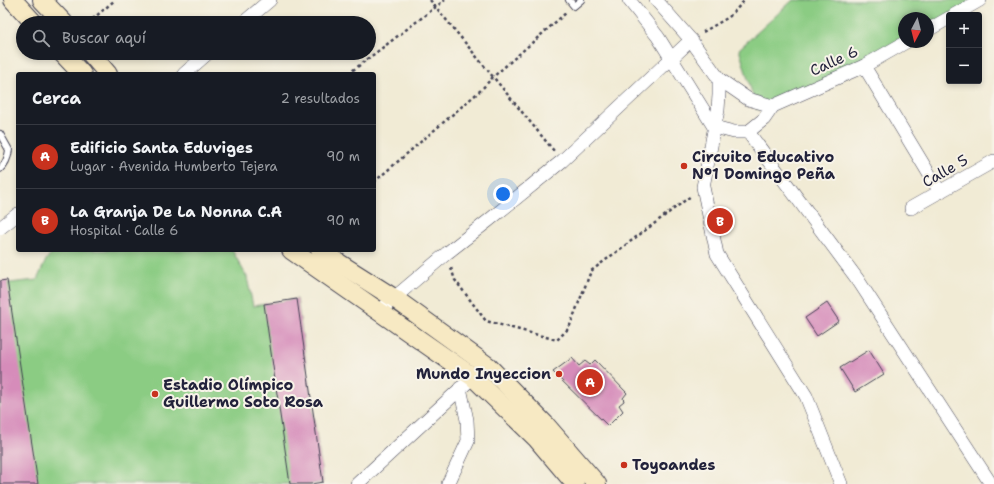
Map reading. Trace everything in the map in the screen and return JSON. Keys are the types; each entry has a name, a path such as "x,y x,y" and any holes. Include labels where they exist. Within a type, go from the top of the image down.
{"street":[{"path":"13,0 28,16"},
{"path":"42,0 57,16"},
{"path":"251,16 270,0"},
{"path":"629,0 658,37 714,127 734,132 748,132 764,120 773,106 748,99 719,79 691,40 656,0"},
{"path":"959,12 980,0"},
{"path":"934,27 946,20"},
{"path":"380,312 446,252 488,221 562,161 691,40"},
{"name":"Calle 6","path":"773,106 864,66 898,47"},
{"path":"69,60 80,72"},
{"path":"96,60 106,72"},
{"path":"191,72 202,60"},
{"path":"864,66 940,192"},
{"path":"719,79 718,110 703,187 717,254 806,396 841,484"},
{"path":"748,132 858,280 991,484"},
{"name":"Calle 5","path":"911,208 994,161"},
{"path":"0,228 16,216"},
{"path":"294,252 380,312 536,438 575,484"},
{"path":"323,252 394,298 488,366 545,424 596,484"},
{"path":"357,484 467,382"},
{"path":"448,484 468,441 467,382"}],"lane":[{"path":"569,0 574,6 581,0"},
{"path":"0,134 9,150 8,159 4,166 0,169"}],"path":[{"path":"96,16 115,0"},
{"path":"430,0 562,161"},
{"path":"376,53 444,0"},
{"path":"691,40 728,17 746,0"},
{"path":"376,180 481,90 493,77 574,6"},
{"path":"351,72 366,60"},
{"path":"446,252 455,280 486,321 557,340 569,328 591,271 703,187"}],"green space":[{"path":"793,0 982,0 962,12 946,12 946,22 934,29 934,12 898,12 898,48 903,48 874,65 757,110 739,49"},
{"name":"Estadio Olímpico Guillermo Soto Rosa","path":"52,252 233,252 247,277 253,306 297,299 323,482 311,484 0,484 0,284 37,280 46,260"}],"building":[{"path":"7,280 38,484 0,484 0,281"},
{"path":"297,299 323,482 311,484 290,484 264,304"},
{"path":"827,303 839,321 817,336 805,318"},
{"path":"869,350 884,374 855,392 840,368"},
{"path":"572,358 579,366 585,361 590,365 595,360 627,393 623,398 624,401 619,405 623,411 608,426 553,372"}],"place":[{"name":"Circuito Educativo Nº1 Domingo Peña","path":"684,166"},
{"name":"La Granja De La Nonna C.A","path":"720,221"},
{"name":"Mundo Inyeccion","path":"559,374"},
{"name":"Edificio Santa Eduviges","path":"590,382"},
{"name":"Estadio Olímpico Guillermo Soto Rosa","path":"155,394"},
{"name":"Toyoandes","path":"624,465"}]}
